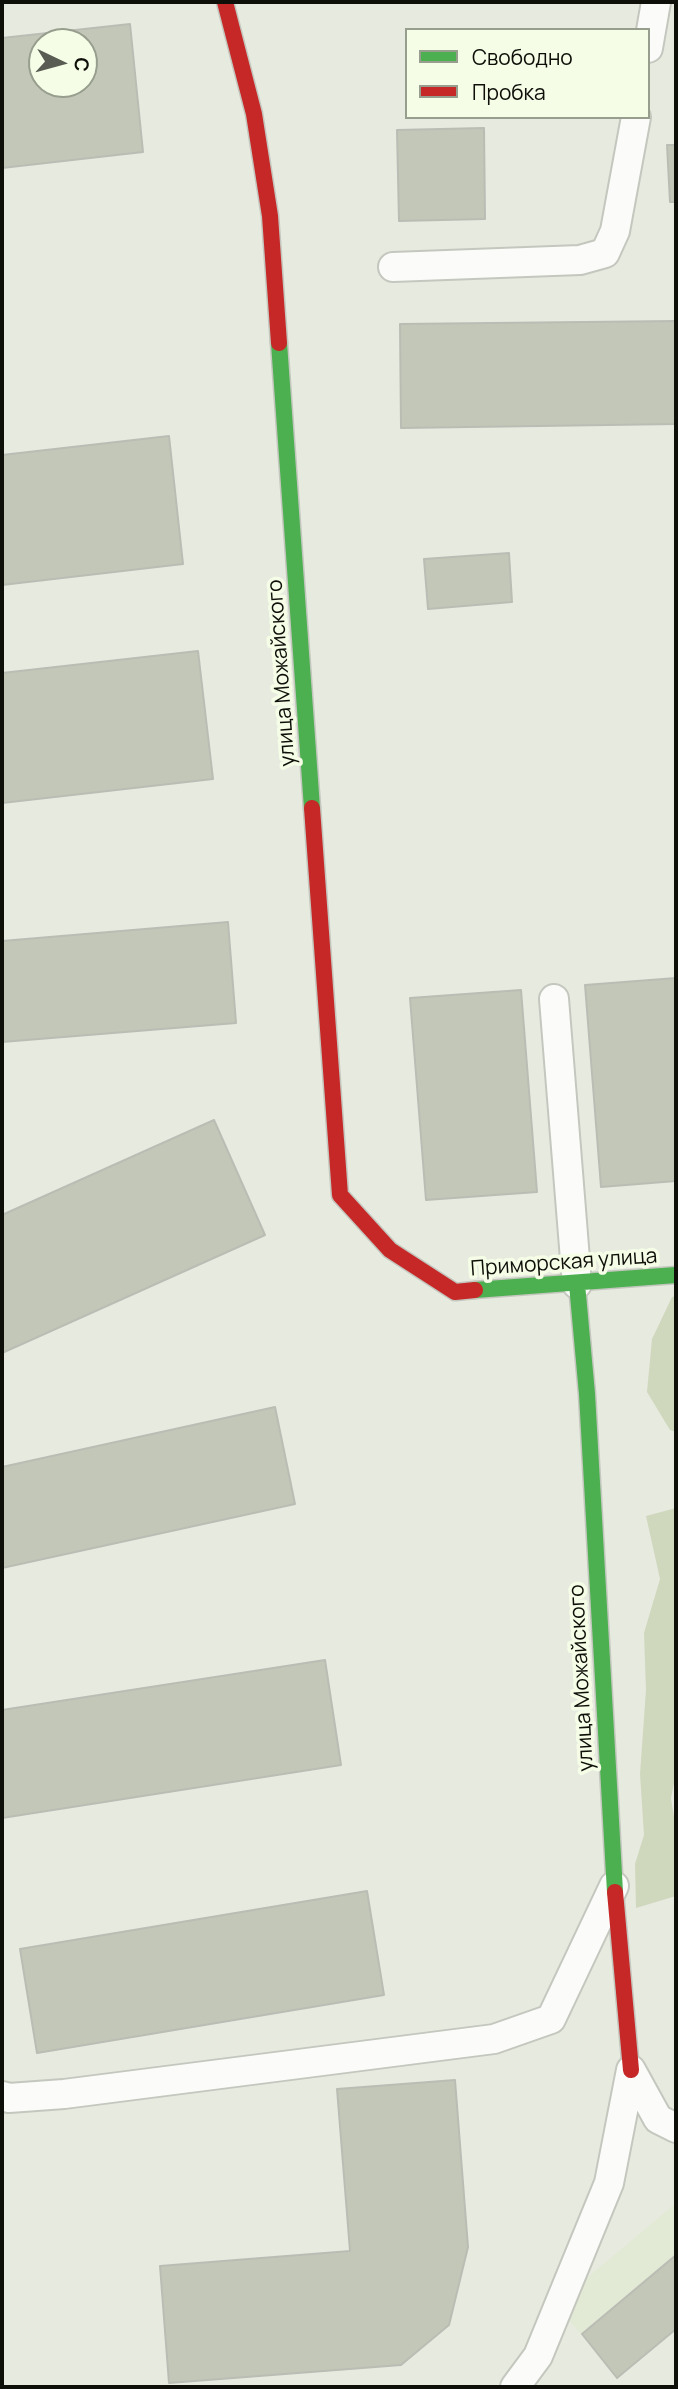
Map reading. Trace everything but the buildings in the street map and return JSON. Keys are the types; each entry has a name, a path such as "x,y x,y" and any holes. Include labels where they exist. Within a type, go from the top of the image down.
{"main road":[{"name":"улица Можайского","path":"225,2 254,114 271,216 340,1195 390,1250 455,1292"},
{"name":"Приморская улица","path":"455,1292 676,1275"},
{"name":"улица Можайского","path":"576,1284 587,1408 614,1886 631,2070"}],"lane":[{"path":"650,36 656,2"},
{"path":"393,267 580,260 606,253 615,231 636,119"},
{"path":"554,999 576,1284"},
{"path":"2,2096 9,2098 64,2094 494,2039 551,2019 614,1886"},
{"path":"631,2070 658,2119 676,2128"},
{"path":"515,2387 538,2356 609,2183 631,2070"}],"shaded area":[{"path":"676,1296 676,1432 670,1430 647,1392 652,1339 672,1297"},
{"path":"676,1508 676,1773 671,1798 676,1830 676,1896 636,1908 635,1864 644,1835 640,1774 646,1690 644,1633 660,1579 646,1516"},
{"path":"676,2203 676,2329 617,2378 556,2304"}],"traffic: fast":[{"path":"279,343 312,808"},
{"path":"475,1290 676,1275"},
{"path":"577,1284 587,1394 615,1892"}],"traffic: jam":[{"path":"225,2 254,114 270,216 279,343"},
{"path":"312,808 340,1195 390,1250 455,1292 475,1290"},
{"path":"615,1892 631,2070"}]}
